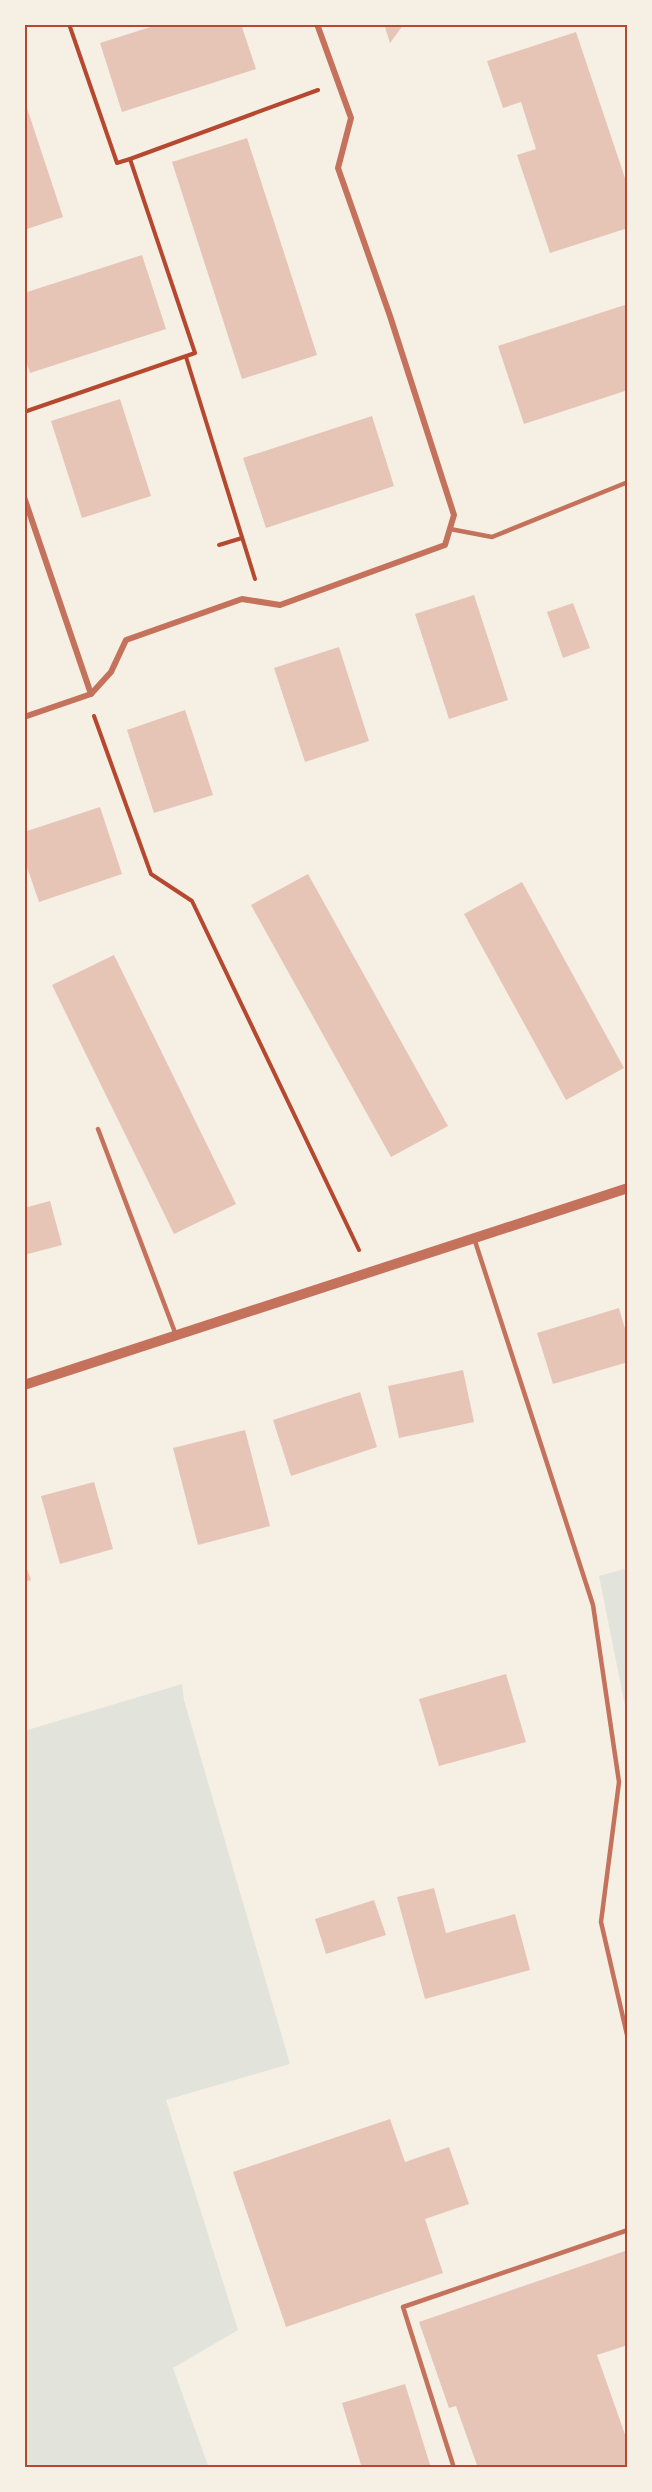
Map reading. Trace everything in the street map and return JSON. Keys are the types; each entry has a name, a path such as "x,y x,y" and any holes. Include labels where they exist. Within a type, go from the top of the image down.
{"street":[{"path":"24,717 92,694 111,672 126,640 242,598 280,605 445,545 454,515 390,316 338,168 351,118 317,24"},
{"path":"24,496 92,694"},
{"path":"24,1385 628,1188"}],"lane":[{"path":"450,529 492,537 628,482"},
{"path":"98,1129 176,1335"},
{"path":"474,1238 593,1605 619,1782 601,1922 628,2039"},
{"path":"454,2468 403,2307 628,2230"}],"path":[{"path":"69,24 117,163 338,83"},
{"path":"24,412 195,353 130,159"},
{"path":"186,357 262,602"},
{"path":"219,545 242,538"},
{"path":"92,694 94,716 151,874 192,901 369,1272"}],"shaded area":[{"path":"628,1568 628,1721 599,1576"},
{"path":"182,1684 184,1700 290,2064 166,2100 238,2330 173,2368 209,2468 24,2468 24,1731"}],"building":[{"path":"160,24 241,24 256,69 122,112 100,43"},
{"path":"384,24 404,24 390,43"},
{"path":"576,32 628,187 628,228 550,253 517,155 536,149 521,102 503,108 487,61"},
{"path":"24,99 63,217 24,230"},
{"path":"247,138 317,355 242,379 172,162"},
{"path":"142,255 166,329 30,373 24,355 24,293"},
{"path":"628,304 628,390 524,424 498,346"},
{"path":"120,399 151,496 82,518 51,421"},
{"path":"372,416 394,486 266,528 243,458"},
{"path":"474,595 508,700 449,719 415,614"},
{"path":"573,603 590,648 563,658 547,612"},
{"path":"339,647 369,741 305,762 274,668"},
{"path":"185,710 213,795 154,813 127,730"},
{"path":"100,807 122,874 39,902 24,858 24,832"},
{"path":"308,874 448,1126 391,1157 251,905"},
{"path":"522,882 624,1068 566,1100 464,914"},
{"path":"114,955 236,1204 174,1234 52,985"},
{"path":"50,1201 62,1245 24,1255 24,1208"},
{"path":"619,1308 628,1339 628,1362 553,1384 537,1333"},
{"path":"463,1370 474,1422 399,1438 388,1386"},
{"path":"360,1392 377,1447 291,1476 273,1420"},
{"path":"245,1430 270,1526 198,1545 173,1448"},
{"path":"94,1482 113,1549 60,1564 41,1496"},
{"path":"24,1560 31,1580 24,1582"},
{"path":"506,1674 526,1742 439,1766 419,1699"},
{"path":"434,1888 446,1933 515,1914 530,1970 425,1999 397,1897"},
{"path":"374,1900 386,1935 326,1954 315,1919"},
{"path":"390,2119 405,2162 449,2147 469,2204 425,2219 443,2273 286,2327 233,2172"},
{"path":"628,2250 628,2345 597,2355 628,2443 628,2468 478,2468 456,2406 449,2408 419,2322"},
{"path":"405,2384 431,2468 362,2468 342,2403"}]}
